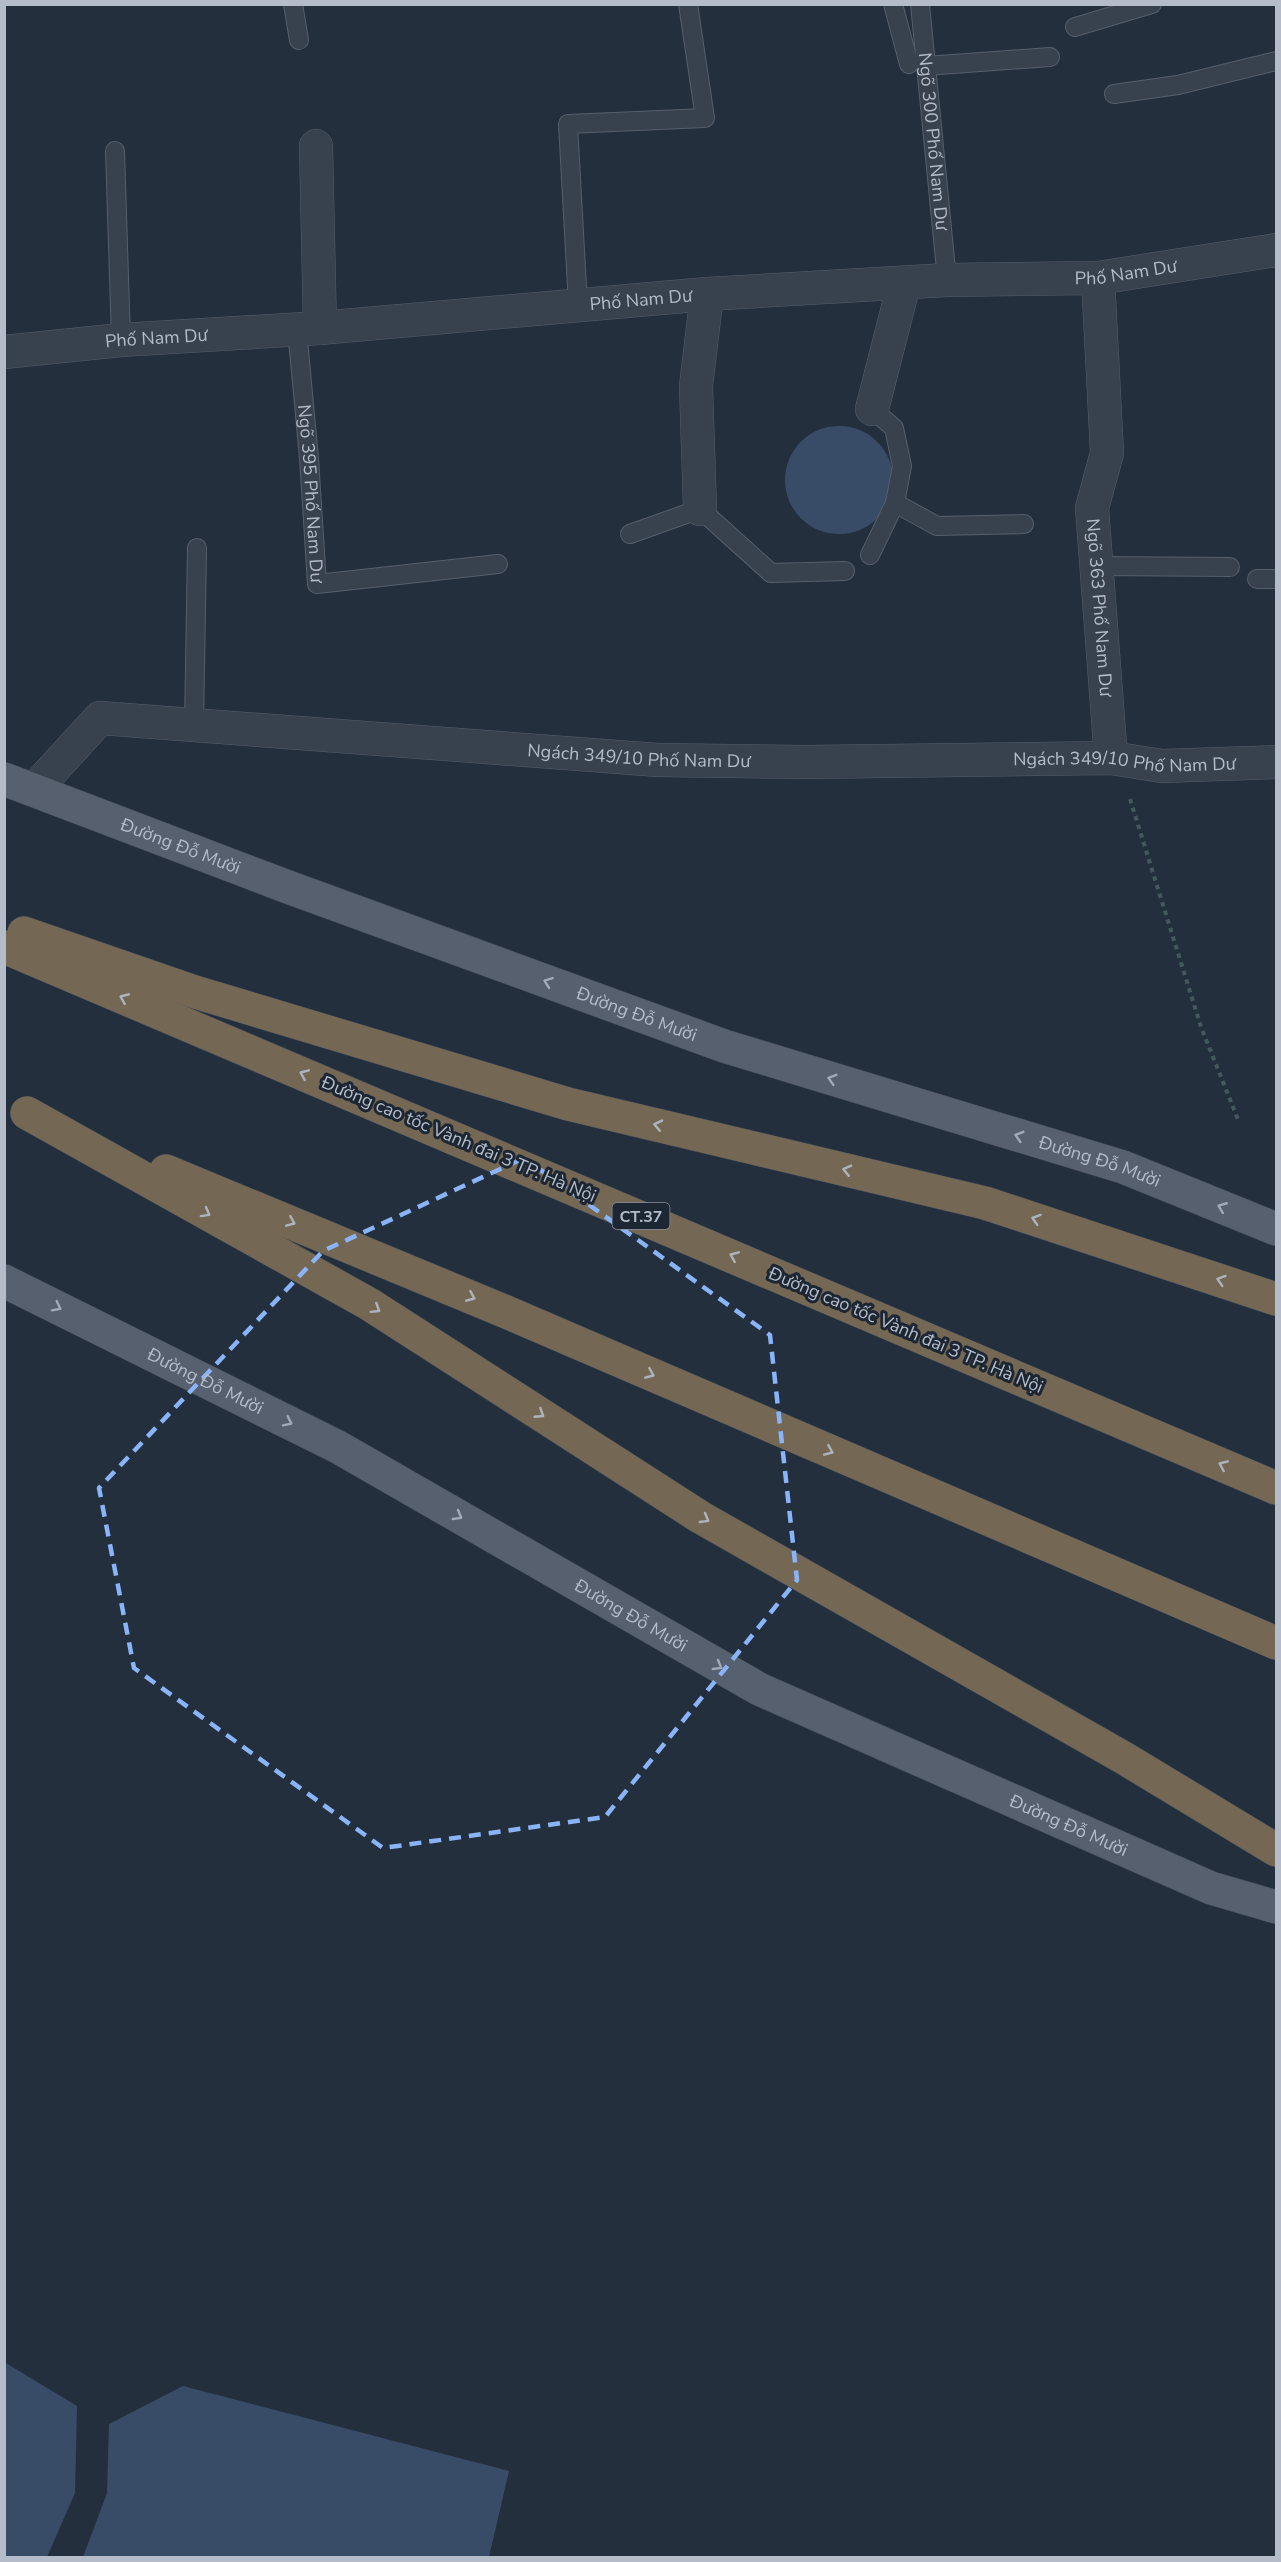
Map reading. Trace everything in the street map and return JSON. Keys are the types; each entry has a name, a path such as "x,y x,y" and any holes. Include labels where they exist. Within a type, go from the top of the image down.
{"highway":[{"path":"4,927 195,992 568,1104 985,1203 1276,1299"},
{"name":"Đường cao tốc Vành đai 3 TP. Hà Nội","path":"4,947 1276,1488"},
{"path":"16,1108 504,1311 1276,1643"},
{"path":"16,1108 369,1305 700,1517 1113,1752 1276,1851"}],"main road":[{"name":"Đường Đỗ Mười","path":"19,784 288,887 724,1046 1123,1167 1276,1229"},
{"name":"Đường Đỗ Mười","path":"4,1281 338,1447 759,1689 1211,1888 1276,1907"}],"street":[{"path":"308,329 316,146"},
{"name":"Phố Nam Dư","path":"4,352 121,340 308,329 707,294 947,280 1098,278 1276,250"},
{"name":"Ngõ 363 Phố Nam Dư","path":"1098,278 1107,453 1092,508 1121,760"},
{"path":"872,409 904,284"},
{"path":"700,509 696,386 707,294"},
{"name":"Ngách 349/10 Phố Nam Dư","path":"19,784 100,718 658,760 807,762 1121,760 1162,766 1276,762"}],"lane":[{"path":"293,4 299,40"},
{"path":"578,305 568,124 705,118 688,4"},
{"path":"893,4 917,65 1050,57"},
{"name":"Ngõ 300 Phố Nam Dư","path":"920,4 917,65 947,280"},
{"path":"1075,27 1152,4"},
{"path":"1114,94 1178,85 1276,62"},
{"path":"115,151 121,340"},
{"name":"Ngõ 395 Phố Nam Dư","path":"308,329 309,458 317,584 498,564"},
{"path":"870,555 895,503 902,466 894,428 872,409"},
{"path":"895,503 937,526 1024,524"},
{"path":"630,534 700,509 771,573 845,571"},
{"path":"194,725 197,548"},
{"path":"1097,566 1230,567"},
{"path":"1257,579 1276,579"}],"path":[{"path":"1121,760 1125,785 1202,1027 1239,1122"}],"highlighted area":[{"path":"524,1158 770,1335 797,1580 605,1817 383,1848 134,1668 99,1488 323,1251"}],"water":[{"path":"839,426 860,430 877,442 889,459 893,480 889,501 877,518 860,530 839,534 818,530 801,518 789,501 785,480 789,459 801,442 818,430"},
{"path":"4,2362 77,2406 75,2493 47,2557 5,2557"},
{"path":"183,2386 509,2471 489,2557 83,2557 107,2493 109,2424"}]}
